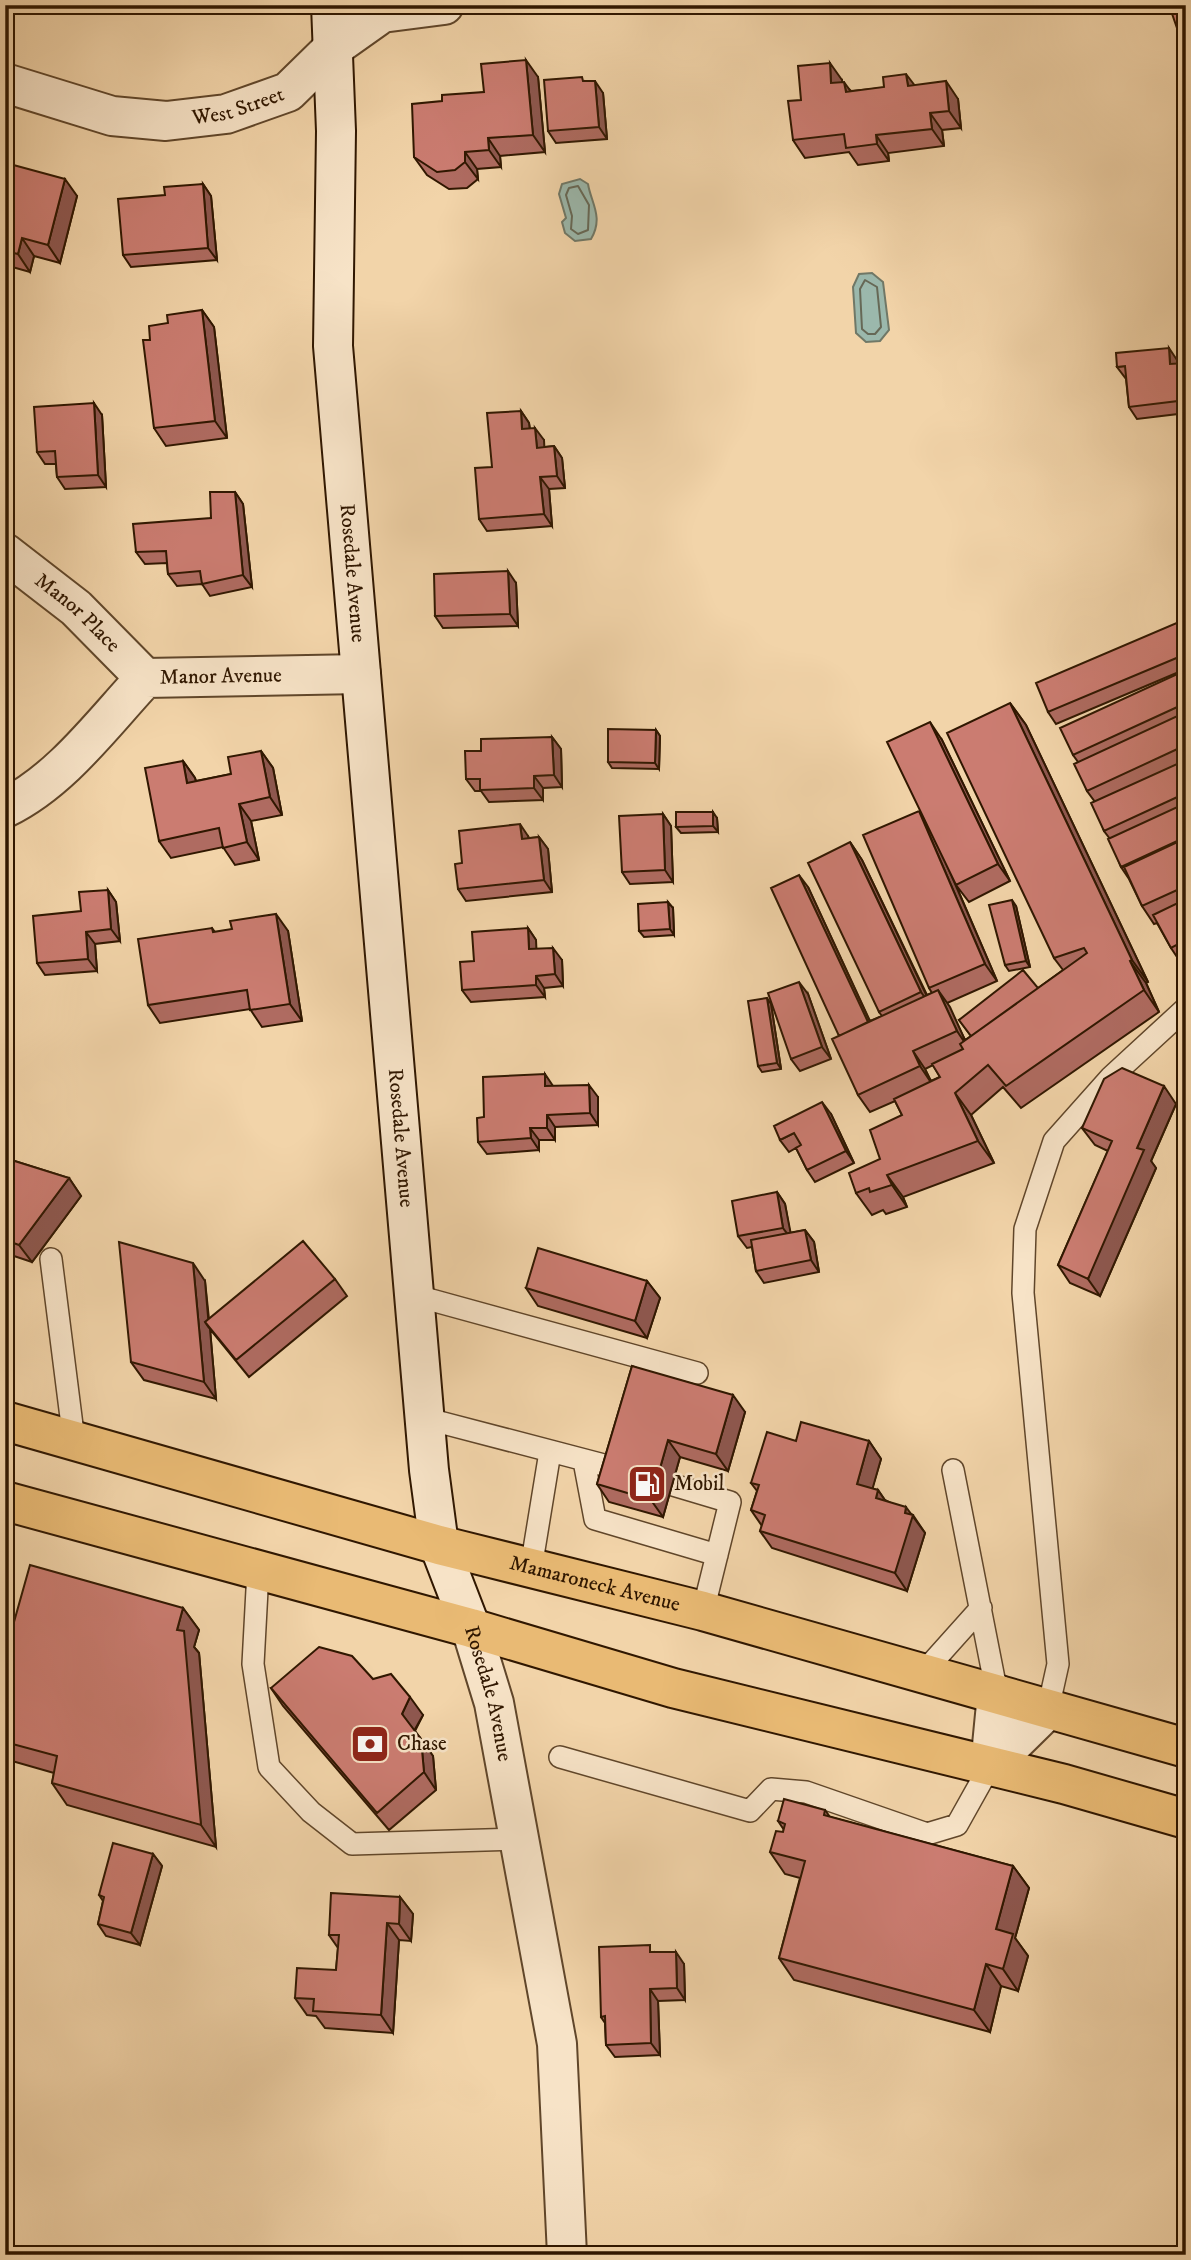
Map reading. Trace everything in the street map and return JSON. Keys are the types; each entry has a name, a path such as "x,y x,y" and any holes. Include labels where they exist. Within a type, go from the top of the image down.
{"main road":[{"name":"Mamaroneck Avenue","path":"5,1421 439,1545 703,1611 920,1675 1186,1748"},
{"path":"5,1501 471,1628 673,1688 990,1766 1186,1819"}],"street":[{"name":"Rosedale Avenue","path":"331,5 336,131 334,346 424,1418 439,1545 471,1628 494,1703 557,2044 567,2255"},
{"name":"West Street","path":"5,83 112,116 178,119 226,114 288,92 334,47 382,13 444,5"},
{"name":"Manor Place","path":"5,553 76,608 145,678"},
{"name":"Manor Avenue","path":"5,808 27,797 72,757 145,678 361,674"},
{"path":"990,1766 997,1694"},
{"path":"990,1766 1048,1709"}],"lane":[{"path":"1048,1709 1058,1664 1023,1293 1025,1229 1054,1141 1111,1077 1186,1008"},
{"path":"51,1259 74,1441"},
{"path":"414,1295 697,1373"},
{"path":"424,1418 619,1469"},
{"path":"531,1568 550,1452"},
{"path":"584,1461 595,1519 717,1555"},
{"path":"953,1470 997,1694"},
{"path":"673,1485 730,1502 703,1611"},
{"path":"258,1571 253,1664 269,1767 311,1812 352,1844 519,1839"},
{"path":"920,1675 981,1608"},
{"path":"560,1757 750,1811 771,1789 806,1792 927,1834 957,1825 990,1766"}],"water":[{"path":"580,179 588,184 597,217 591,239 575,241 565,233 562,222 566,218 559,194 562,184"},
{"path":"872,273 883,282 889,330 880,341 866,342 856,333 853,287 859,274"}],"building":[{"path":"1169,5 1186,5 1186,54"},
{"path":"526,60 533,135 488,138 489,150 465,152 465,162 455,170 437,172 414,157 412,104 442,101 442,95 484,92 481,64"},
{"path":"830,63 831,83 844,82 846,92 884,87 883,77 906,74 908,86 946,81 949,111 930,113 932,129 876,135 877,144 846,148 844,134 793,140 788,101 801,100 798,66"},
{"path":"582,77 583,81 595,81 599,127 548,131 544,80"},
{"path":"6,163 65,179 48,245 22,238 18,254 5,251"},
{"path":"203,184 208,248 123,255 118,199 165,195 164,187"},
{"path":"202,310 215,421 154,428 143,340 150,340 149,326 168,323 167,315"},
{"path":"1169,348 1170,364 1186,363 1186,400 1129,407 1125,366 1117,367 1116,353"},
{"path":"94,403 98,475 57,477 55,451 37,452 34,407"},
{"path":"521,411 522,429 535,428 537,448 554,446 557,476 540,477 544,514 479,519 475,468 492,467 487,413"},
{"path":"210,492 235,492 243,575 202,584 200,571 168,574 166,551 136,552 133,524 211,518"},
{"path":"508,571 510,614 435,616 434,574"},
{"path":"1186,619 1186,654 1048,712 1036,683"},
{"path":"1186,670 1186,703 1073,755 1060,728"},
{"path":"1010,703 1144,990 1006,1086 988,1065 955,1093 978,1141 887,1175 892,1185 856,1193 849,1173 880,1159 870,1130 902,1115 894,1099 940,1077 932,1064 963,1049 960,1044 1087,953 1084,948 1054,958 947,733"},
{"path":"1186,712 1186,745 1087,791 1074,764"},
{"path":"930,722 998,864 956,885 887,742"},
{"path":"608,729 656,730 655,763 608,762"},
{"path":"552,737 554,775 534,776 534,788 480,790 480,779 466,779 465,751 481,751 481,739"},
{"path":"261,751 270,797 239,804 247,842 223,848 219,828 159,841 145,768 183,761 187,783 231,774 228,757"},
{"path":"1186,760 1186,793 1104,831 1091,803"},
{"path":"1186,803 1186,837 1121,867 1108,839"},
{"path":"919,811 985,964 929,988 863,835"},
{"path":"676,812 713,812 713,826 676,827"},
{"path":"663,814 665,870 622,872 619,816"},
{"path":"520,824 522,839 539,837 544,880 458,889 455,864 462,863 459,831"},
{"path":"1186,838 1186,886 1142,906 1124,867"},
{"path":"850,842 921,992 879,1012 808,863"},
{"path":"799,875 868,1022 839,1036 771,888"},
{"path":"108,890 111,929 86,932 88,959 37,963 33,916 81,911 79,892"},
{"path":"1186,899 1186,940 1171,948 1153,915"},
{"path":"1012,900 1026,961 1005,965 989,905"},
{"path":"668,902 670,929 639,931 638,904"},
{"path":"276,914 290,1004 250,1010 247,990 148,1005 138,939 212,928 213,932 232,929 230,921"},
{"path":"528,928 529,949 553,948 555,974 536,976 536,985 462,990 460,962 474,961 472,932"},
{"path":"1023,970 1038,988 971,1036 959,1020"},
{"path":"799,982 822,1047 791,1059 768,993"},
{"path":"938,990 957,1031 913,1051 920,1066 858,1095 832,1039"},
{"path":"767,998 777,1063 758,1066 748,1001"},
{"path":"1122,1068 1164,1086 1137,1148 1144,1150 1088,1279 1058,1265 1112,1141 1082,1128 1104,1079"},
{"path":"545,1074 545,1086 589,1085 590,1113 547,1115 547,1128 530,1128 531,1138 478,1142 477,1118 484,1117 483,1077"},
{"path":"822,1102 846,1151 807,1170 796,1148 801,1145 794,1133 780,1140 774,1126"},
{"path":"5,1158 69,1178 19,1245 5,1240"},
{"path":"777,1192 783,1228 738,1236 732,1201"},
{"path":"805,1230 811,1260 756,1271 751,1240"},
{"path":"303,1241 335,1279 236,1360 205,1322"},
{"path":"119,1242 193,1263 204,1382 131,1362"},
{"path":"538,1248 647,1281 635,1321 526,1288"},
{"path":"632,1366 733,1395 716,1454 668,1440 651,1500 597,1484"},
{"path":"801,1422 869,1441 857,1484 878,1490 876,1498 906,1507 905,1513 913,1515 895,1573 760,1531 765,1515 751,1510 759,1485 751,1483 767,1432 796,1441"},
{"path":"30,1565 183,1608 177,1630 184,1631 201,1825 52,1783 57,1756 5,1742 5,1654"},
{"name":"Chase","path":"319,1647 352,1656 373,1679 391,1674 410,1697 402,1714 421,1739 424,1772 377,1813 271,1688"},
{"path":"784,1799 825,1810 824,1815 1013,1866 996,1929 1013,1934 1003,1969 986,1964 974,2010 779,1958 805,1861 770,1852 776,1831 783,1832 785,1824 778,1821"},
{"path":"113,1843 153,1854 131,1933 98,1924 104,1897 99,1895"},
{"path":"331,1893 400,1897 399,1924 387,1923 381,2015 313,2011 314,1999 295,1998 297,1968 336,1970 339,1935 329,1935"},
{"path":"650,1945 650,1952 676,1952 677,1988 650,1989 651,2043 606,2045 605,2016 601,2017 599,1947"}],"place":[{"name":"Mobil","path":"647,1484"},
{"name":"Chase","path":"370,1744"}]}
